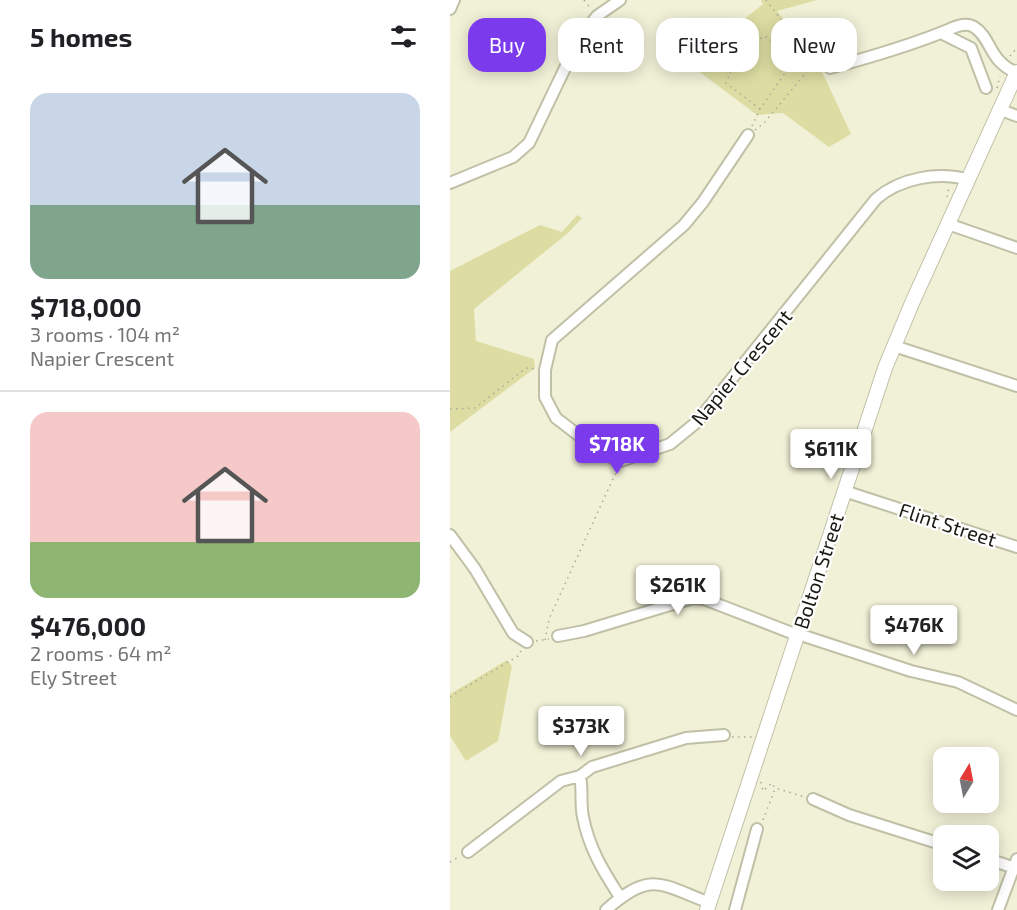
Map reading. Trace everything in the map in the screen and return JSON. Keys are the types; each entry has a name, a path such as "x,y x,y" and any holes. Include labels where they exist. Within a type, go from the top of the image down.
{"main road":[{"name":"Bolton Street","path":"709,907 844,491 894,346 1017,72"}],"street":[{"path":"450,9 454,0"},
{"path":"450,183 513,158 529,143 578,41 597,16 620,0"},
{"path":"857,60 916,44 958,26 976,28 1003,67 1017,72"},
{"path":"941,33 971,48 986,88"},
{"path":"1001,110 1017,116"},
{"path":"621,461 603,454 556,418 546,397 545,370 552,339 684,225 703,202 748,135"},
{"name":"Napier Crescent","path":"621,461 670,444 697,422 876,199 889,187 948,175 969,180"},
{"path":"948,224 1017,248"},
{"path":"894,346 1017,386"},
{"name":"Flint Street","path":"844,491 1017,547"},
{"path":"450,535 475,569 513,633 527,642"},
{"path":"558,636 584,631 693,598 704,599 798,634 911,670 958,682 1017,710"},
{"path":"468,852 561,781 580,776 592,767 686,738 724,735"},
{"path":"580,776 583,791 583,815 595,859 620,897"},
{"path":"813,799 849,815 933,842"},
{"path":"735,910 757,830"},
{"path":"998,910 1015,863 999,861"},
{"path":"606,910 620,897 644,883 664,883 709,907"}],"path":[{"path":"766,0 780,18"},
{"path":"760,109 726,83 737,54 765,36 771,40"},
{"path":"748,135 760,109 784,72"},
{"path":"748,135 765,122 807,72"},
{"path":"450,409 476,408 526,368 545,370"},
{"path":"545,640 549,620 621,461"},
{"path":"450,697 518,656 527,642 558,636"},
{"path":"724,735 741,738 764,737"},
{"path":"754,768 763,791 772,783 775,788 774,796 764,814 762,827 757,830"},
{"path":"775,788 813,799"},
{"path":"450,862 468,852"}],"green space":[{"path":"761,0 817,0 777,11 783,18 771,18 771,72 822,72 851,134 829,147 783,113 757,115 700,72 759,72 759,18 746,18 763,4"},
{"path":"577,215 582,218 568,233 474,309 476,341 534,359 535,368 450,432 450,271 540,225 562,232"},
{"path":"507,660 512,666 498,741 466,761 450,736 450,694"}]}
